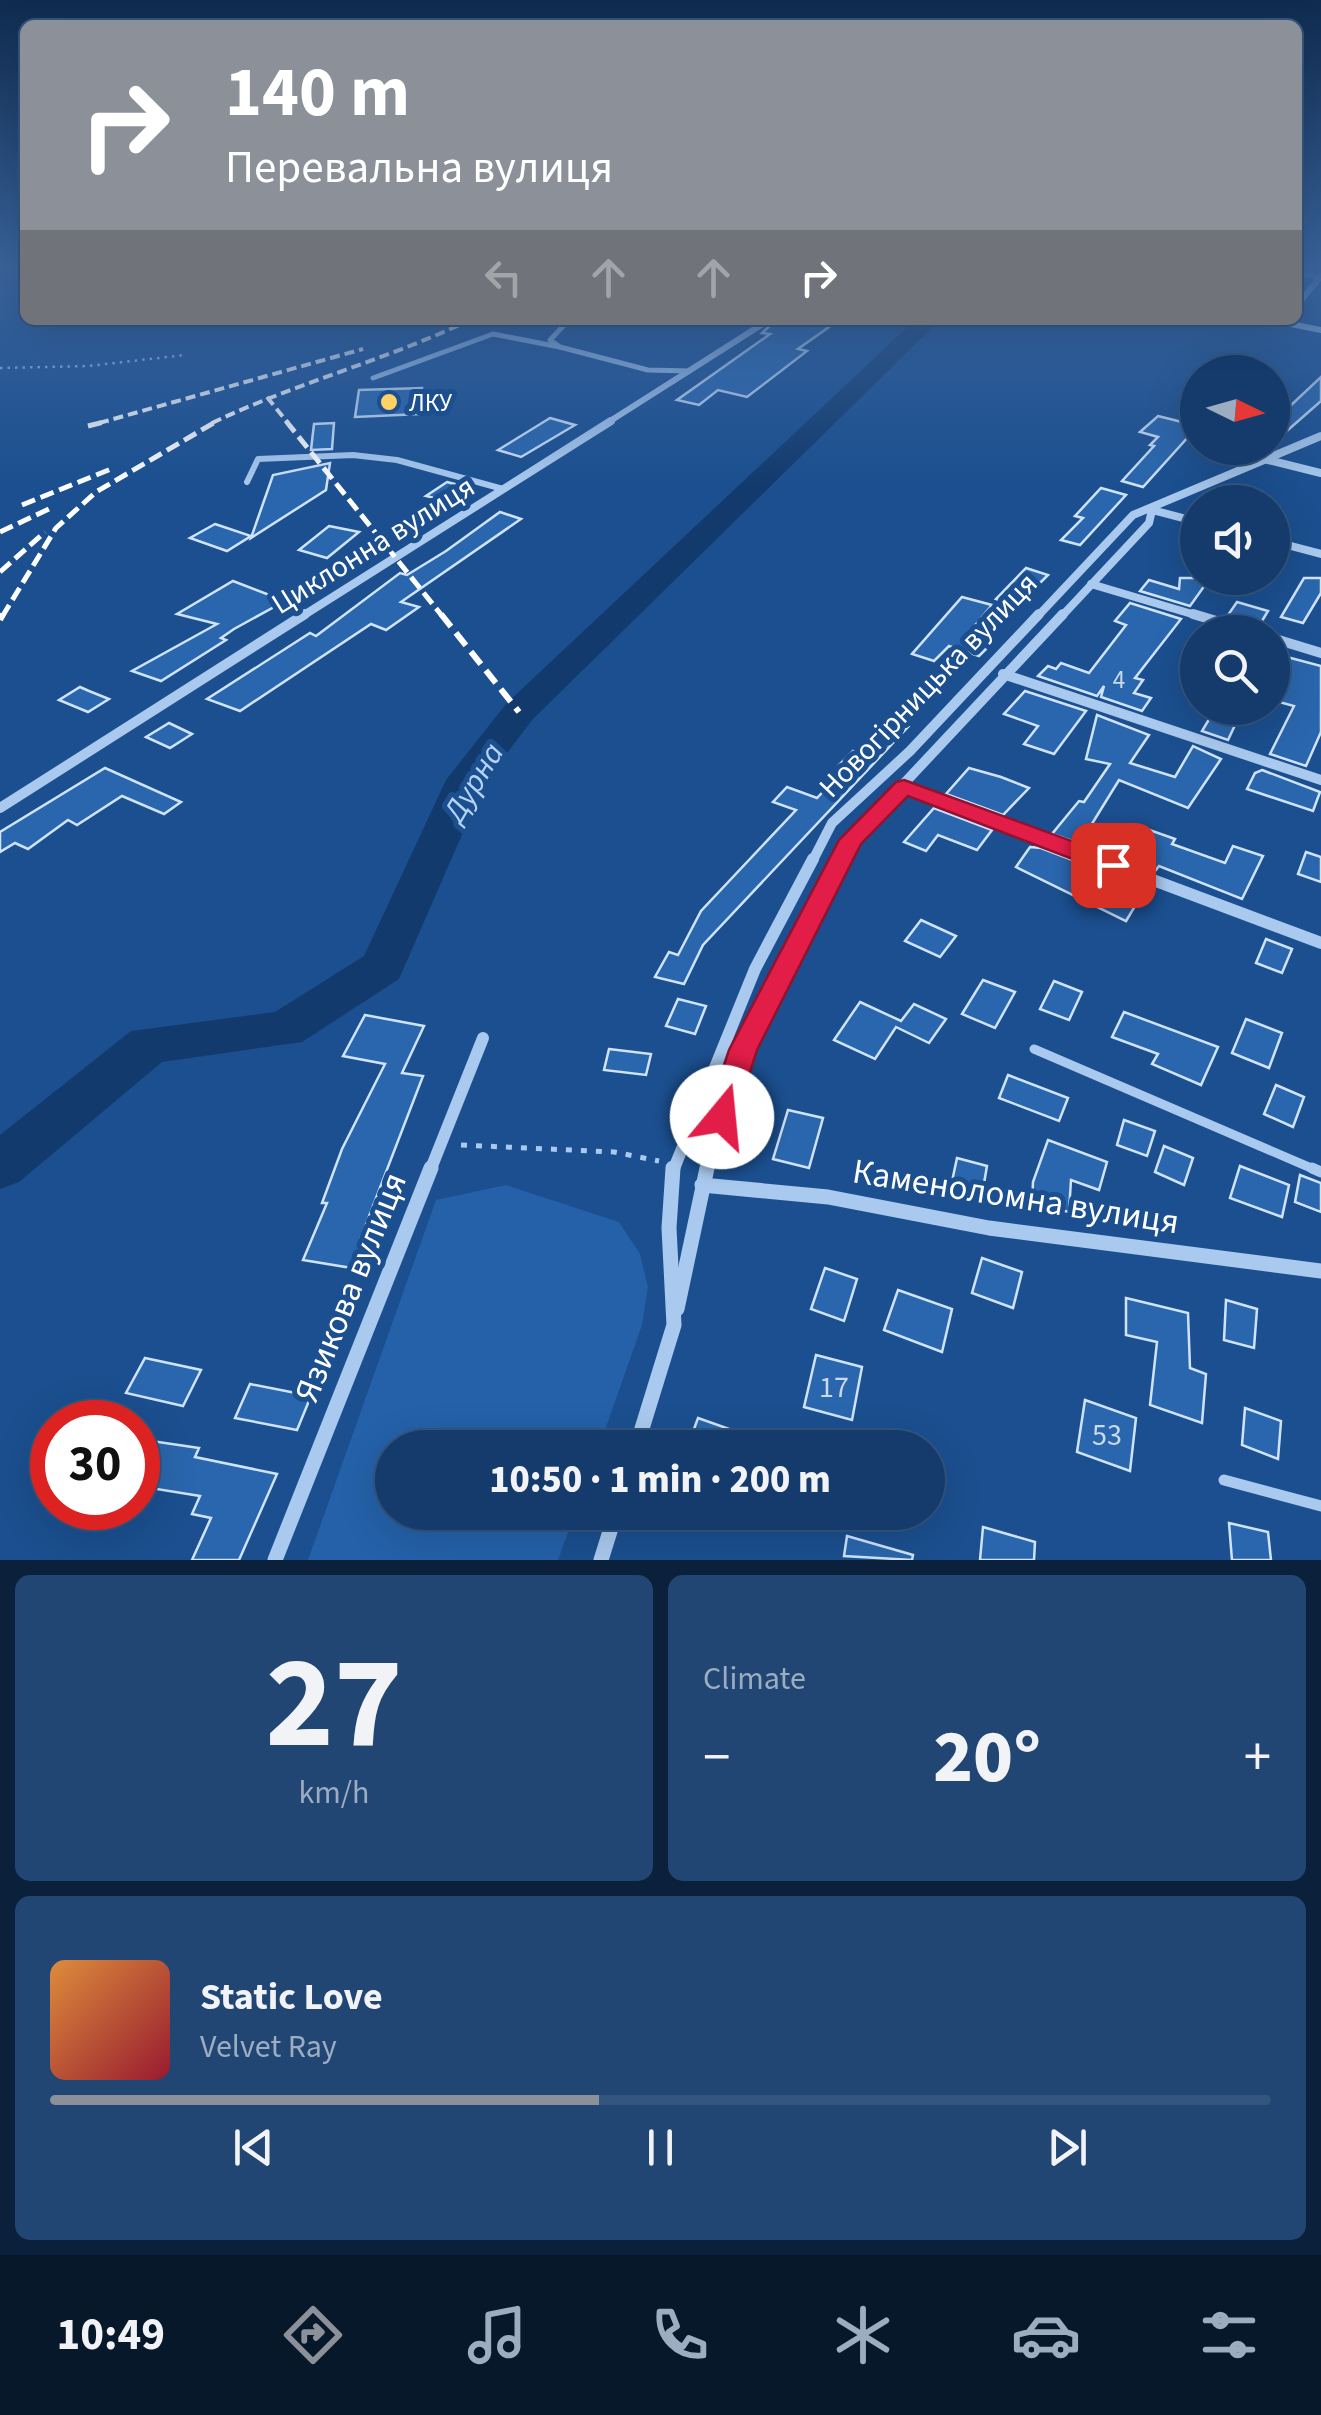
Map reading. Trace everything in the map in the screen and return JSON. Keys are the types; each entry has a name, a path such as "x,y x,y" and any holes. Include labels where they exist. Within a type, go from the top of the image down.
{"street":[{"name":"Циклонна вулиця","path":"0,808 737,341"},
{"name":"Новогірницька вулиця","path":"1290,450 1321,436"},
{"name":"Новогірницька вулиця","path":"674,1325 669,1228 672,1164 755,969 832,823 910,751 1134,516 1188,489 1253,465"},
{"path":"1288,465 1321,473"},
{"name":"Новогірницька вулиця","path":"642,1430 674,1325 702,1185 743,1050 852,840 1149,522 1152,510"},
{"path":"1152,510 1180,517"},
{"path":"1290,546 1321,554"},
{"path":"1091,584 1196,615"},
{"path":"1290,644 1321,653"},
{"path":"1003,674 1321,780"},
{"path":"904,787 1321,943"},
{"name":"Язикова вулиця","path":"275,1560 483,1038"},
{"name":"Каменоломна вулиця","path":"702,1185 828,1197 989,1228 1321,1272"},
{"path":"602,1560 611,1530"}],"lane":[{"path":"374,378 475,341"},
{"path":"528,341 648,370 690,371"},
{"path":"551,341 560,347"},
{"path":"247,482 258,459 353,455 397,460 503,490"},
{"path":"1034,1049 1321,1172"},
{"path":"1224,1480 1321,1506"}],"path":[{"path":"0,368 88,366 185,355"},
{"path":"441,1142 490,1150 544,1146 614,1152 672,1164"}],"shaded area":[{"path":"506,1185 619,1222 640,1254 648,1287 642,1325 605,1430 375,1430 375,1530 569,1530 558,1560 308,1560 436,1200"}],"building":[{"path":"760,341 810,341 798,349 807,351 747,397 718,390 699,405 677,400"},
{"path":"1321,377 1321,401 1290,428 1290,406"},
{"name":"ЛКУ","path":"422,388 420,414 355,417 359,390"},
{"path":"1158,416 1180,422 1180,446 1143,487 1122,481 1158,437 1140,432"},
{"path":"550,418 575,425 521,457 498,450"},
{"path":"334,423 332,449 311,450 314,424"},
{"path":"330,463 326,490 251,538 273,475"},
{"path":"447,482 470,488 450,502 426,496"},
{"path":"1101,488 1126,495 1080,545 1061,540 1083,518 1075,516"},
{"path":"500,512 521,519 401,602 419,607 386,630 371,624 240,711 207,699 310,633 316,636 400,573 407,575"},
{"path":"215,524 251,536 227,551 190,538"},
{"path":"329,526 359,532 327,558 299,550"},
{"path":"1026,568 1048,575 1017,606 996,599"},
{"path":"1180,578 1180,595 1198,595 1190,606 1140,591 1149,580 1179,589"},
{"path":"1304,578 1321,578 1321,593 1303,623 1282,615"},
{"path":"233,581 285,601 234,629 221,638 226,640 161,681 132,671 217,624 177,614"},
{"path":"962,597 992,605 967,635 992,643 979,656 949,646 934,661 912,654"},
{"path":"1237,602 1268,611 1266,615 1228,615"},
{"path":"1130,603 1180,619 1135,678 1143,680 1134,693 1151,698 1142,711 1101,697 1104,686 1097,696 1038,676 1048,666 1056,669 1061,663 1089,673 1126,625 1115,621"},
{"path":"1290,658 1321,666 1321,732 1306,766 1270,754 1284,725 1290,725 1294,706 1290,705"},
{"path":"80,687 109,699 88,712 59,700"},
{"path":"1025,691 1086,711 1054,754 1024,744 1038,726 1004,714"},
{"path":"1097,715 1149,735 1130,763 1175,777 1193,746 1221,759 1188,808 1119,780 1090,827 1134,844 1144,828 1175,839 1172,844 1225,863 1233,846 1263,856 1242,899 1159,866 1156,870 1052,834 1079,801 1084,802 1110,764 1086,759"},
{"path":"886,721 908,727 703,945 684,984 655,977 669,952 678,955 701,911 796,810 773,802 787,787 817,798 844,769 838,766 853,751 863,755"},
{"path":"169,723 192,734 170,748 146,737"},
{"path":"1206,725 1235,725 1228,740 1202,731"},
{"path":"105,768 181,802 164,814 122,796 77,825 68,820 28,849 15,843 0,852 0,832"},
{"path":"969,768 1029,788 1003,815 946,794"},
{"path":"1262,770 1320,792 1313,811 1247,789 1255,773"},
{"path":"934,808 992,830 977,850 938,835 926,851 904,842"},
{"path":"1030,847 1146,888 1126,921 1016,867"},
{"path":"1306,852 1321,857 1321,882 1298,874"},
{"path":"921,920 956,936 940,957 905,941"},
{"path":"1266,939 1292,949 1282,973 1256,963"},
{"path":"983,980 1015,992 995,1028 962,1014"},
{"path":"1054,981 1082,992 1069,1020 1040,1009"},
{"path":"678,999 706,1006 695,1034 666,1026"},
{"path":"860,1002 901,1021 914,1004 946,1019 929,1043 896,1027 875,1059 834,1040"},
{"path":"1124,1012 1218,1047 1201,1085 1152,1064 1158,1054 1112,1037"},
{"path":"365,1015 424,1026 402,1073 423,1076 361,1237 370,1239 358,1269 303,1260 327,1203 322,1203 342,1149 385,1064 343,1056"},
{"path":"1246,1019 1282,1033 1269,1068 1232,1053"},
{"path":"609,1049 651,1054 646,1075 604,1070"},
{"path":"1008,1075 1068,1098 1059,1121 999,1098"},
{"path":"1276,1085 1304,1097 1293,1127 1264,1114"},
{"path":"788,1110 823,1118 809,1168 773,1159"},
{"path":"1124,1120 1155,1131 1147,1156 1117,1145"},
{"path":"1048,1140 1107,1162 1099,1190 1071,1180 1069,1212 1032,1204 1033,1182"},
{"path":"1164,1146 1193,1158 1184,1185 1155,1172"},
{"path":"957,1158 987,1166 982,1195 951,1186"},
{"path":"1240,1166 1289,1185 1282,1217 1230,1198"},
{"path":"1300,1175 1321,1183 1321,1212 1295,1202"},
{"path":"982,1258 1022,1272 1013,1308 972,1293"},
{"path":"825,1268 857,1279 844,1321 811,1309"},
{"path":"898,1290 952,1309 942,1352 884,1330"},
{"path":"1126,1298 1188,1313 1190,1368 1206,1374 1202,1423 1150,1405 1157,1342 1126,1335"},
{"path":"1226,1300 1257,1309 1254,1348 1224,1340"},
{"path":"816,1355 862,1367 852,1420 804,1407"},
{"path":"145,1358 201,1370 183,1406 126,1393"},
{"path":"250,1384 311,1396 297,1430 235,1418"},
{"path":"1085,1400 1136,1418 1130,1471 1077,1452"},
{"path":"1245,1408 1281,1421 1278,1459 1242,1445"},
{"path":"698,1418 732,1430 694,1430"},
{"path":"160,1442 199,1448 195,1457 277,1474 239,1560 192,1560 211,1518 192,1514 200,1496 160,1490"},
{"path":"1229,1523 1268,1532 1271,1560 1232,1560"},
{"path":"983,1527 1035,1542 1034,1560 980,1560"},
{"path":"847,1536 913,1555 912,1560 844,1556"}],"waterway":[{"name":"Дурна","path":"0,1166 149,1044 285,1029 382,967 466,780 519,712 906,341"}],"railway":[{"path":"269,399 421,341"},
{"path":"99,423 363,349"},
{"path":"212,423 269,399"},
{"path":"269,399 288,423"},
{"path":"88,426 108,421"},
{"path":"2,617 56,528 96,492 217,421"},
{"path":"286,421 443,617"},
{"path":"22,505 111,469"},
{"path":"0,532 49,509"},
{"path":"0,572 45,532"},
{"path":"0,620 3,614"},
{"path":"441,614 519,712"}],"place":[{"name":"ЛКУ","path":"389,402"}],"route":[{"path":"722,1117 743,1050 852,840 904,787 1113,865"}]}
